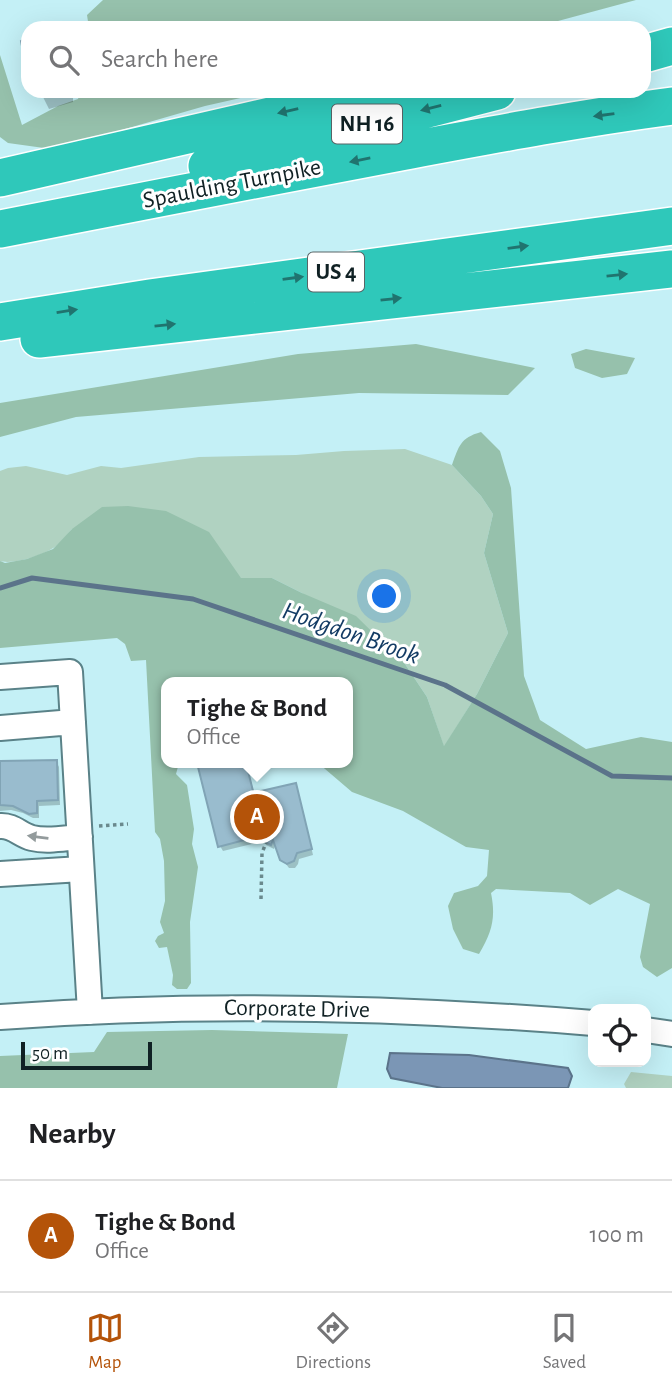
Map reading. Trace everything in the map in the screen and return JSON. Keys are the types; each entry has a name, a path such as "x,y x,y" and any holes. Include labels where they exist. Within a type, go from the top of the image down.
{"highway":[{"path":"651,33 672,29"},
{"path":"651,52 672,47"},
{"path":"0,178 348,98"},
{"name":"NH 16","path":"0,221 470,98"},
{"name":"Spaulding Turnpike","path":"0,229 528,128 672,106"},
{"path":"0,152 36,158 81,159"},
{"name":"US 4","path":"0,321 672,226"},
{"path":"0,344 672,269"}],"street":[{"path":"0,677 70,672 73,722 88,832 81,869 90,1012"},
{"path":"0,728 73,722"},
{"path":"0,826 11,826 23,834 40,839 88,832"},
{"path":"0,874 81,869"},
{"name":"Corporate Drive","path":"0,1017 234,1007 435,1012 588,1023"},
{"path":"651,1031 672,1034"}],"path":[{"path":"88,832 128,824"},
{"path":"261,899 262,853 266,843"}],"green space":[{"path":"103,0 636,0 558,21 88,21 87,15"},
{"path":"0,55 22,125 78,98 240,98 80,142 44,148 8,143 0,137"},
{"path":"416,344 535,368 508,395 359,393 76,417 0,437 0,403 298,354"},
{"path":"586,349 635,358 627,374 602,378 575,368 571,354"},
{"path":"481,432 500,451 511,488 524,676 540,720 586,749 641,737 672,742 672,968 657,977 643,967 640,957 650,904 618,889 590,905 570,893 496,889 491,893 493,917 490,932 479,954 463,949 453,929 448,906 454,893 478,886 487,876 489,850 466,847 403,811 352,792 324,768 353,768 353,677 161,677 161,768 178,768 176,774 187,785 194,829 192,844 198,867 190,922 191,983 187,989 177,989 172,985 173,975 167,947 159,948 155,941 164,933 160,922 165,901 164,861 160,839 155,832 146,660 131,661 125,644 117,638 0,648 0,561 5,563 27,559 53,549 72,529 102,507 128,506 166,511 209,532 241,578 272,578 356,616 405,664 427,697 444,746 477,694 508,633 484,553 493,514 481,496 452,465 461,444"},
{"path":"405,449 452,465 481,496 493,514 484,553 508,633 477,694 444,747 427,697 405,664 302,593 272,578 241,578 72,529 56,546 44,553 21,560 0,561 0,471 8,468 26,466 67,475 101,466 121,468 199,457"},
{"path":"212,1030 348,1034 337,1088 0,1088 0,1056 94,1052 107,1032"},
{"path":"631,1072 672,1076 672,1088 626,1088 624,1084"}],"water":[{"path":"390,1053 469,1055 568,1068 572,1076 568,1088 442,1088 391,1078 387,1069"}],"building":[{"path":"57,760 58,800 37,801 37,813 29,814 13,806 0,805 0,761"},
{"path":"198,768 247,768 255,799 263,797 261,791 296,783 312,849 297,853 294,861 287,864 280,860 273,840 271,845 261,840 264,835 218,847"}],"waterway":[{"name":"Hodgdon Brook","path":"0,588 32,578 193,599 445,685 612,776 672,778"}],"place":[{"name":"Tighe & Bond","path":"257,817"}]}
